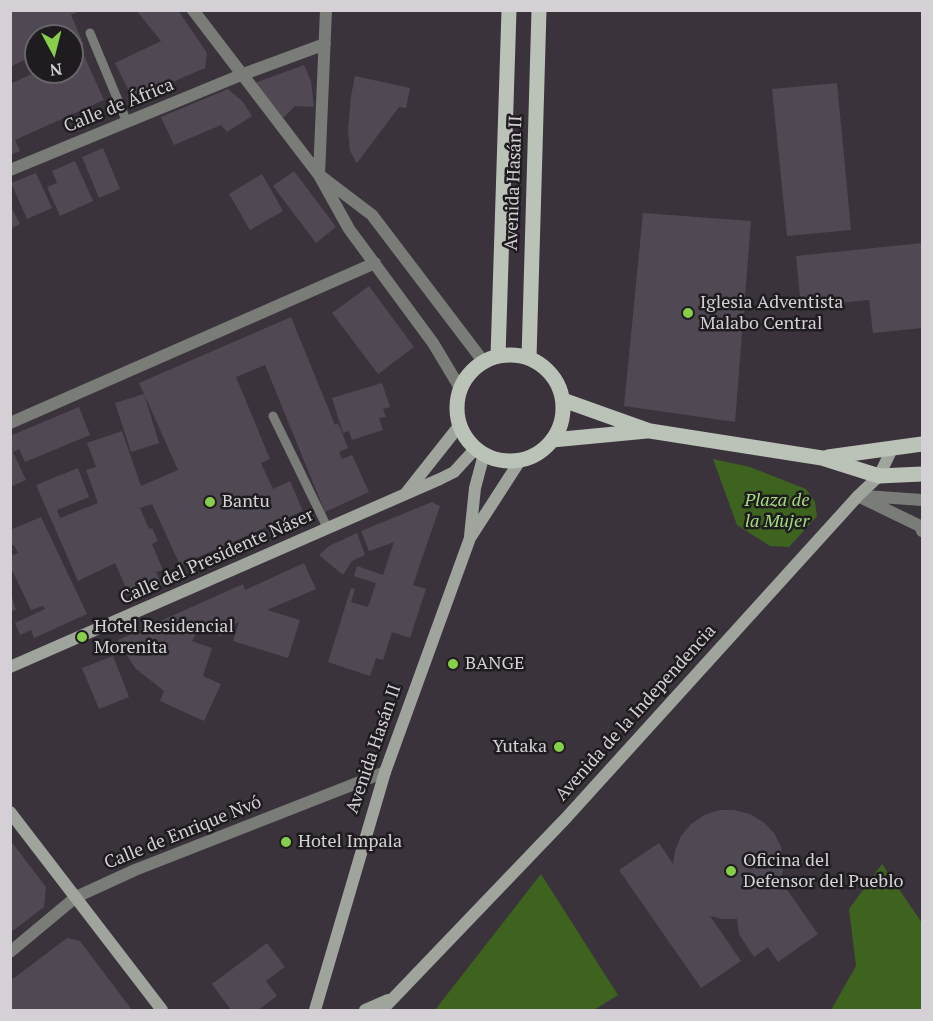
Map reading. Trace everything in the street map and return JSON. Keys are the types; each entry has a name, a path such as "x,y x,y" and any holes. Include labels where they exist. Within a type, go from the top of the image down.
{"main road":[{"name":"Avenida Hasán II","path":"498,356 509,10"},
{"name":"Avenida Hasán II","path":"529,358 539,10"},
{"path":"514,354 529,358 542,364 559,386 563,400 563,414 559,427 552,440 538,452 521,459 508,461 496,459 480,451 466,438 459,426 457,406 460,388 466,377 483,361 514,354"},
{"path":"563,400 650,431 822,458 879,476 922,474"},
{"name":"Calle del Presidente Náser","path":"405,494 459,426"},
{"path":"552,440 650,431"},
{"path":"822,458 922,444"},
{"name":"Avenida de la Independencia","path":"382,1011 566,818 858,496 879,476 892,449"},
{"name":"Avenida Hasán II","path":"470,538 480,451"},
{"name":"Calle del Presidente Náser","path":"10,667 327,527 378,507 454,472 480,451"},
{"name":"Avenida Hasán II","path":"315,1011 385,772 470,538 521,459"},
{"path":"10,812 162,1011"},
{"name":"Avenida de la Independencia","path":"365,1011 398,995"}],"street":[{"path":"193,10 319,175 349,229 433,343 460,388"},
{"path":"319,175 326,10"},
{"name":"Calle de África","path":"10,170 241,75 325,44"},
{"path":"319,175 372,215 483,361"},
{"path":"10,423 375,263"},
{"path":"858,496 922,500"},
{"path":"858,496 922,527"},
{"name":"Calle de Enrique Nvó","path":"10,952 76,897 135,870 385,772"}],"lane":[{"path":"90,33 127,122"},
{"path":"273,416 327,527"}],"green space":[{"name":"Plaza de la Mujer","path":"713,459 750,467 806,489 815,502 817,516 789,547 770,546 737,525"},
{"path":"882,864 922,923 922,1010 831,1010 856,966 849,909"},
{"path":"541,874 618,995 594,1010 435,1010"}],"building":[{"path":"10,10 81,10 71,15 75,24 24,24 24,60 10,67"},
{"path":"136,10 178,10 207,53 205,68 133,99 115,63 161,41"},
{"path":"84,55 104,100 15,140 20,151 10,155 10,84 24,78 24,84 84,84"},
{"path":"304,65 311,81 314,107 295,106 283,118 255,83"},
{"path":"355,76 410,88 406,108 399,107 357,163 350,151 348,130"},
{"path":"837,83 851,230 787,236 772,89"},
{"path":"228,89 243,102 252,116 227,132 221,125 174,145 161,117"},
{"path":"103,148 120,189 99,198 82,157"},
{"path":"75,161 93,201 60,216 47,187 57,183 52,171"},
{"path":"294,171 336,227 316,243 273,186"},
{"path":"36,173 52,208 27,219 11,183"},
{"path":"262,174 283,211 250,230 229,194"},
{"path":"10,205 20,224 10,229"},
{"name":"Iglesia Adventista Malabo Central","path":"643,213 751,221 735,422 624,406"},
{"path":"922,243 922,328 873,333 869,300 801,307 796,256"},
{"path":"369,286 414,347 378,374 332,313"},
{"path":"291,317 335,425 338,423 348,448 339,452 342,459 352,455 369,492 325,512 265,365 236,377 270,459 261,463 273,489 290,481 303,511 180,565 152,504 140,508 149,529 152,528 158,541 152,544 163,570 156,572 162,586 131,599 115,563 78,581 36,485 78,468 89,497 57,510 60,518 98,503 86,470 96,467 87,443 122,431 141,486 178,470 139,383"},
{"path":"382,383 390,407 383,409 386,417 379,418 383,430 352,440 349,431 343,433 332,398"},
{"path":"144,394 159,443 131,452 115,403"},
{"path":"79,407 90,435 25,462 19,449 13,452 26,480 10,487 10,436"},
{"path":"432,502 440,506 413,585 426,589 410,638 392,632 383,660 376,658 370,676 328,662 351,588 355,589 351,602 368,607 376,583 354,576 357,566 383,575 394,542 369,551 361,531"},
{"path":"41,517 87,614 34,638 31,630 20,635 15,623 45,609 43,606 31,610 10,566 10,556 18,553 14,545 10,546 10,530"},
{"path":"357,533 365,555 352,561 343,575 319,555 329,546"},
{"path":"304,563 316,589 267,610 300,620 288,658 233,641 239,622 225,629 221,636 199,628 192,641 212,648 203,676 221,684 204,721 160,701 164,691 135,668 118,640 243,584 245,590"},
{"path":"10,590 16,610 10,611"},
{"path":"113,656 129,697 99,709 82,668"},
{"path":"719,810 734,810 750,814 774,833 781,847 784,863 781,881 818,934 778,962 768,947 754,957 739,934 737,919 710,916 741,961 701,988 619,870 659,843 673,864 681,836 691,824 704,815"},
{"path":"10,840 46,887 44,907 10,933"},
{"path":"67,938 80,941 132,1010 10,1010 10,981"},
{"path":"267,943 285,967 266,981 277,996 258,1010 231,1010 212,984"}],"place":[{"name":"Iglesia Adventista Malabo Central","path":"688,313"},
{"name":"Bantu","path":"210,502"},
{"name":"Hotel Residencial Morenita","path":"82,637"},
{"name":"BANGE","path":"453,664"},
{"name":"Yutaka","path":"559,747"},
{"name":"Hotel Impala","path":"286,842"},
{"name":"Oficina del Defensor del Pueblo","path":"731,871"}]}
